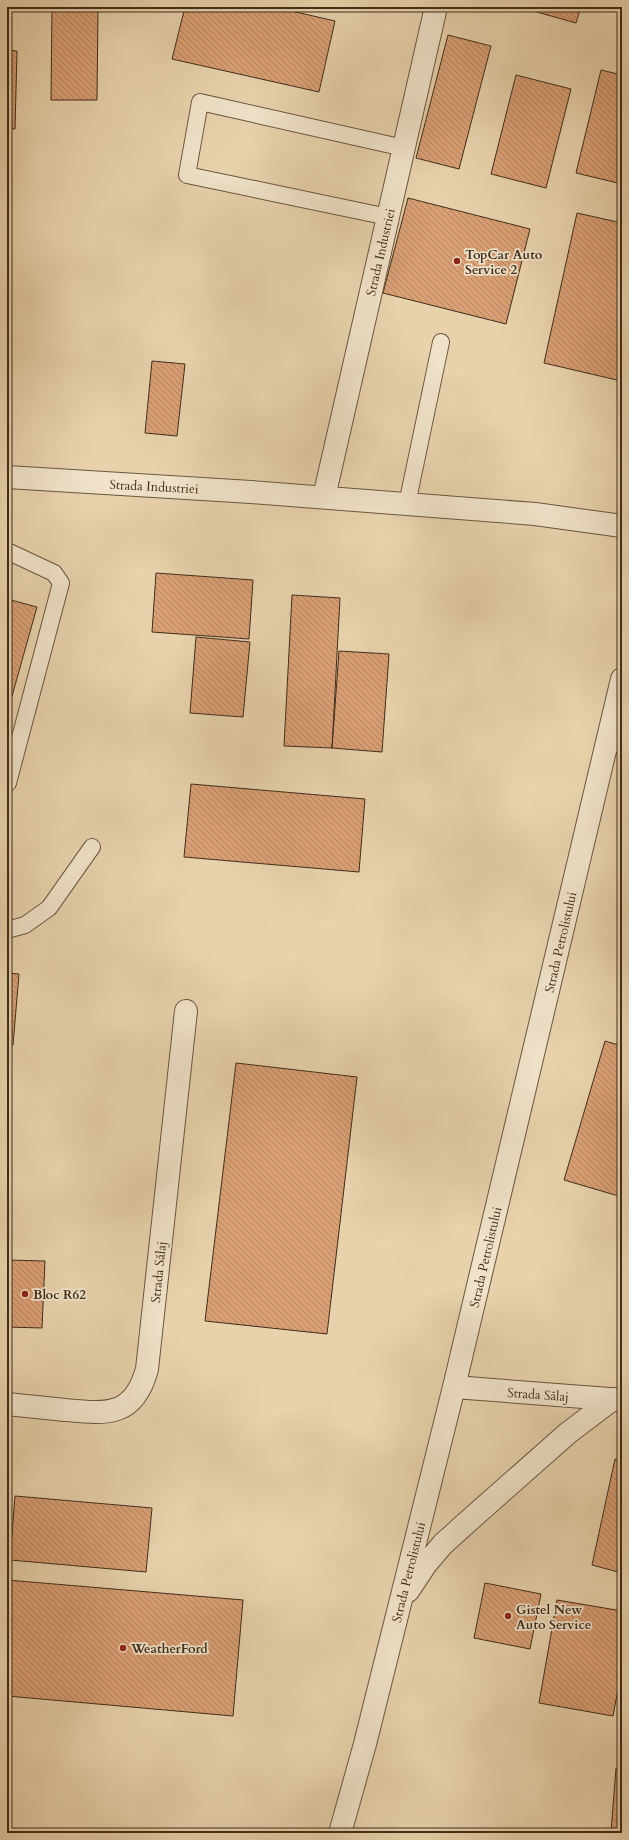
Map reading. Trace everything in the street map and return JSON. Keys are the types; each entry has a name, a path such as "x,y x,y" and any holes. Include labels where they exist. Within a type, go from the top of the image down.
{"street":[{"name":"Strada Industriei","path":"324,497 436,7"},
{"name":"Strada Industriei","path":"7,477 324,497 535,514 622,526"},
{"name":"Strada Petrolistului","path":"340,1833 365,1744 615,741 622,679"},
{"name":"Strada Sălaj","path":"7,1404 99,1413 118,1409 134,1398 142,1386 147,1369 186,1012"},
{"name":"Strada Sălaj","path":"454,1387 617,1400"},
{"path":"400,1602 426,1564 443,1544 568,1434 617,1400"}],"lane":[{"path":"388,217 187,175 200,102 404,148"},
{"path":"407,504 441,342"},
{"path":"7,551 54,573 61,583 8,783"},
{"path":"7,930 25,925 50,908 92,847"}],"building":[{"path":"52,7 98,7 97,100 51,100"},
{"path":"185,7 274,7 335,21 319,92 172,59"},
{"path":"519,7 581,7 576,23"},
{"path":"448,35 491,46 459,169 416,158"},
{"path":"7,50 17,51 15,129 7,128"},
{"path":"601,70 622,75 622,184 576,173"},
{"path":"516,75 571,89 546,188 491,174"},
{"name":"TopCar Auto Service 2","path":"408,198 530,229 506,324 383,293"},
{"path":"577,213 622,223 622,357 617,380 544,363"},
{"path":"152,361 185,364 177,436 145,433"},
{"path":"156,573 253,580 249,639 152,632"},
{"path":"292,595 340,598 332,748 284,746"},
{"path":"7,599 37,607 7,714"},
{"path":"196,637 250,642 243,717 190,713"},
{"path":"339,651 389,654 382,752 332,748"},
{"path":"191,784 365,799 359,872 184,857"},
{"path":"7,821 11,822 7,885"},
{"path":"7,973 19,974 13,1045 7,1045"},
{"path":"605,1041 622,1046 622,1197 564,1180"},
{"path":"236,1063 357,1077 327,1334 205,1321"},
{"name":"Bloc R62","path":"7,1260 45,1261 42,1328 7,1327"},
{"path":"615,1459 622,1461 622,1573 592,1565"},
{"path":"15,1496 152,1508 146,1572 10,1560"},
{"name":"WeatherFord","path":"7,1580 243,1600 233,1716 7,1696"},
{"name":"Gistel New Auto Service","path":"485,1583 541,1594 530,1649 474,1638"},
{"path":"557,1600 622,1611 622,1668 613,1716 539,1703"},
{"path":"616,1768 622,1768 622,1832 611,1832"}],"place":[{"name":"TopCar Auto Service 2","path":"457,261"},
{"name":"Bloc R62","path":"25,1294"},
{"name":"Gistel New Auto Service","path":"508,1616"},
{"name":"WeatherFord","path":"123,1648"}]}
